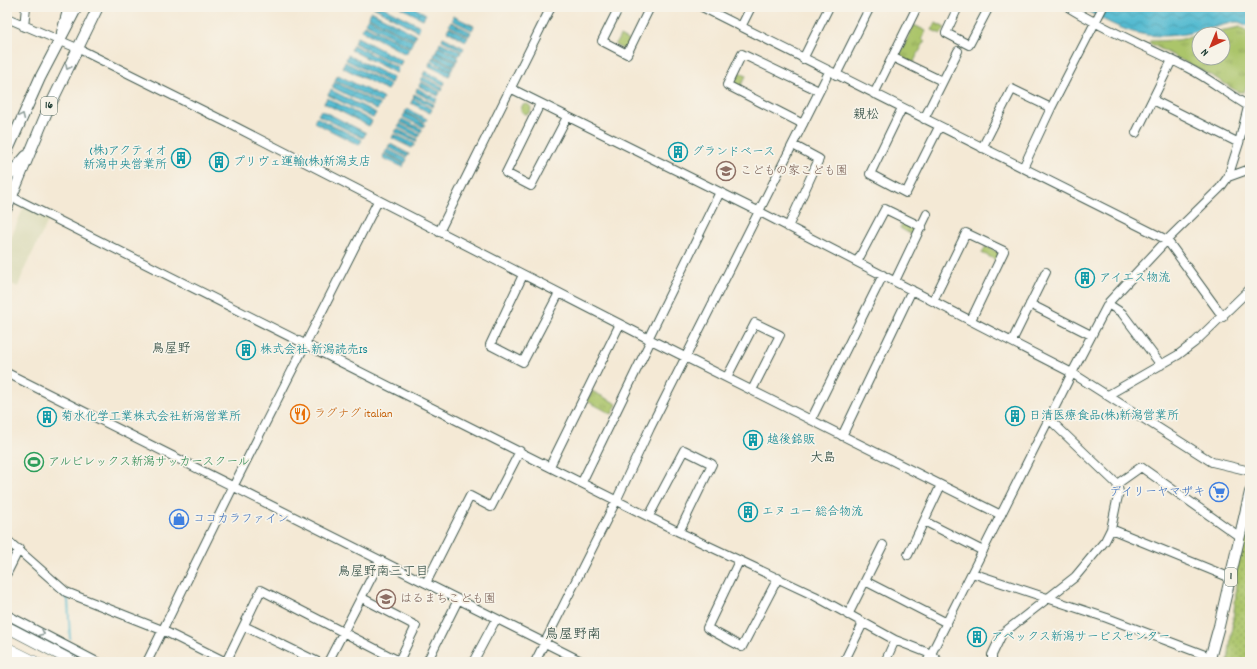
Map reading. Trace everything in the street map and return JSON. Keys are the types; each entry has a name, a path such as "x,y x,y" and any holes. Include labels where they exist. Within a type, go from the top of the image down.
{"highway":[{"path":"7,627 74,662"},
{"path":"7,636 63,662"},
{"path":"7,648 35,662"},
{"path":"7,659 13,662"}],"main road":[{"name":"16","path":"7,152 25,110 77,7"},
{"name":"16","path":"7,208 9,197 77,48 98,7"},
{"path":"7,178 29,153"},
{"name":"1","path":"1210,659 1231,578 1250,492"}],"street":[{"path":"24,27 26,7"},
{"path":"59,40 68,7"},
{"path":"439,232 552,7"},
{"path":"619,7 602,41 627,54 650,7"},
{"path":"702,7 832,74 1166,240 1223,317"},
{"path":"741,27 751,7"},
{"path":"803,59 829,7"},
{"path":"535,662 650,428 760,212 819,91 832,74 870,7"},
{"path":"874,94 917,7"},
{"path":"958,7 946,33 969,46 989,7"},
{"path":"927,662 1108,304 1166,240 1220,188 1228,177 1249,104 1210,80 1068,7"},
{"path":"1023,168 1051,108 1103,7"},
{"path":"7,18 24,27 77,48 230,124 650,340 727,377 1001,515"},
{"path":"924,119 958,51"},
{"path":"803,124 727,85 742,54 819,91"},
{"path":"892,58 942,81"},
{"path":"1136,133 1172,60"},
{"path":"512,89 760,212 1012,341 1072,373 1212,462 1250,471"},
{"path":"982,148 1012,89 1051,108"},
{"path":"1152,100 1239,143"},
{"path":"540,104 506,173 532,186 568,117"},
{"path":"902,108 870,174 906,193 940,127"},
{"path":"788,227 819,159 792,145"},
{"path":"1228,177 1250,169"},
{"path":"582,482 720,192"},
{"path":"9,197 305,343 679,532 815,596 896,640 931,654 939,662"},
{"path":"147,662 305,343 378,201"},
{"path":"857,262 885,209 922,227"},
{"path":"895,281 927,214"},
{"path":"933,301 966,233 1004,251 972,320"},
{"path":"1012,341 1046,272"},
{"path":"523,275 490,345 523,362 559,293"},
{"path":"811,420 883,275"},
{"path":"1108,396 1195,342 1223,317 1250,289"},
{"path":"842,436 912,290"},
{"path":"1030,304 1091,335"},
{"path":"1108,304 1122,314 1161,364"},
{"path":"727,377 755,323 780,335 752,390"},
{"path":"550,466 620,324"},
{"path":"7,373 583,662"},
{"path":"992,662 992,655 1002,634 1075,578 1105,540 1110,529 1119,492 1117,484 1049,419"},
{"path":"649,516 684,450 712,464 679,532"},
{"path":"426,583 470,496 491,507 520,451"},
{"path":"1117,484 1141,467 1240,537"},
{"path":"908,555 941,485"},
{"path":"924,520 983,550"},
{"path":"1110,529 1231,578"},
{"path":"7,540 66,592 162,630 226,662 262,590 400,661 416,626 362,598"},
{"path":"848,615 883,544"},
{"path":"7,573 19,549"},
{"path":"328,662 342,632 362,598 380,560"},
{"path":"740,561 707,628 742,647 778,578"},
{"path":"972,573 1107,618 1210,659"},
{"path":"865,581 947,622"},
{"path":"427,662 458,600"},
{"path":"7,615 96,662"},
{"path":"473,662 496,619"},
{"path":"844,662 863,623"},
{"path":"244,626 318,662"},
{"path":"885,662 896,640"}],"shaded area":[{"path":"24,206 49,219 24,270 18,287 7,282 7,248"}],"green space":[{"path":"936,23 945,28 941,34 932,30"},
{"path":"914,25 926,31 922,39 925,41 913,63 899,56"},
{"path":"1240,27 1250,33 1250,70 1244,92 1238,92 1193,66 1231,66 1231,29"},
{"path":"620,36 629,41 624,50 615,45"},
{"path":"1191,37 1191,65 1149,43 1150,41 1178,40"},
{"path":"737,71 746,76 740,87 731,82"},
{"path":"524,104 528,104 531,109 528,114 524,114 521,111 521,107"},
{"path":"904,221 916,227 912,235 900,228"},
{"path":"986,246 999,253 996,260 982,253"},
{"path":"592,391 617,404 612,414 587,401"},
{"path":"1250,497 1250,641 1248,662 1228,662 1237,585 1237,576 1234,575"}],"water":[{"path":"373,7 383,7 420,26 418,31"},
{"path":"400,7 413,7 426,14 423,19"},
{"path":"1080,7 1250,7 1250,27 1239,22 1220,26 1191,26 1191,33 1171,36 1146,35 1133,32 1106,21"},
{"path":"371,11 416,35 414,40 369,17"},
{"path":"453,16 474,26 472,30 452,20"},
{"path":"368,18 413,41 410,47 365,23"},
{"path":"451,22 471,32 469,36 449,25"},
{"path":"364,25 409,48 406,54 361,30"},
{"path":"449,27 468,37 466,41 447,31"},
{"path":"357,37 402,61 400,66 354,43"},
{"path":"443,37 464,48 462,51 442,40"},
{"path":"440,42 461,52 459,56 439,46"},
{"path":"353,45 398,68 396,73 351,50"},
{"path":"438,47 458,57 457,61 436,51"},
{"path":"436,52 456,62 454,66 434,56"},
{"path":"348,55 393,78 391,83 346,60"},
{"path":"433,57 453,67 451,71 431,60"},
{"path":"345,62 390,85 387,90 342,67"},
{"path":"430,62 451,72 449,76 429,66"},
{"path":"425,71 445,82 444,85 423,75"},
{"path":"338,75 383,98 381,103 335,80"},
{"path":"423,77 443,87 442,91 421,80"},
{"path":"335,82 380,105 377,110 332,87"},
{"path":"421,82 440,92 438,96 419,86"},
{"path":"417,88 437,99 435,102 416,92"},
{"path":"331,90 376,113 373,118 328,95"},
{"path":"414,94 434,104 433,107 413,97"},
{"path":"327,98 372,121 369,126 324,103"},
{"path":"413,99 432,109 430,113 411,103"},
{"path":"407,109 427,119 425,122 405,112"},
{"path":"321,110 366,133 363,138 318,115"},
{"path":"405,113 425,124 423,127 403,117"},
{"path":"316,117 362,140 359,145 314,122"},
{"path":"402,119 422,129 421,132 400,122"},
{"path":"400,124 420,134 418,137 398,127"},
{"path":"397,129 417,139 416,142 395,132"},
{"path":"394,134 415,144 412,148 392,138"},
{"path":"390,144 409,154 407,157 388,147"},
{"path":"387,149 407,159 405,163 385,153"},
{"path":"384,154 404,164 403,167 383,158"}],"waterway":[{"path":"36,571 68,600 70,638"}],"place":[{"name":"グランドベース","path":"678,152"},
{"name":"(株)アクティオ 新潟中央営業所","path":"181,158"},
{"name":"プリヴェ運輸(株)新潟支店","path":"219,162"},
{"name":"こどもの家こども園","path":"726,171"},
{"name":"アイエス物流","path":"1085,278"},
{"name":"株式会社 新潟読売IS","path":"246,350"},
{"name":"ラグナグ italian","path":"300,414"},
{"name":"日清医療食品(株)新潟営業所","path":"1015,416"},
{"name":"菊水化学工業株式会社新潟営業所","path":"47,417"},
{"name":"越後銘販","path":"753,440"},
{"name":"アルビレックス新潟サッカースクール","path":"34,462"},
{"name":"デイリーヤマザキ","path":"1219,492"},
{"name":"エヌ ユー 総合物流","path":"748,512"},
{"name":"ココカラファイン","path":"179,519"},
{"name":"はるまちこども園","path":"386,599"},
{"name":"アペックス新潟サービスセンター","path":"977,637"}],"district":[{"name":"親松","path":"866,115"},
{"name":"鳥屋野","path":"171,349"},
{"name":"大島","path":"823,458"},
{"name":"鳥屋野南三丁目","path":"383,572"},
{"name":"鳥屋野南","path":"573,635"}]}
